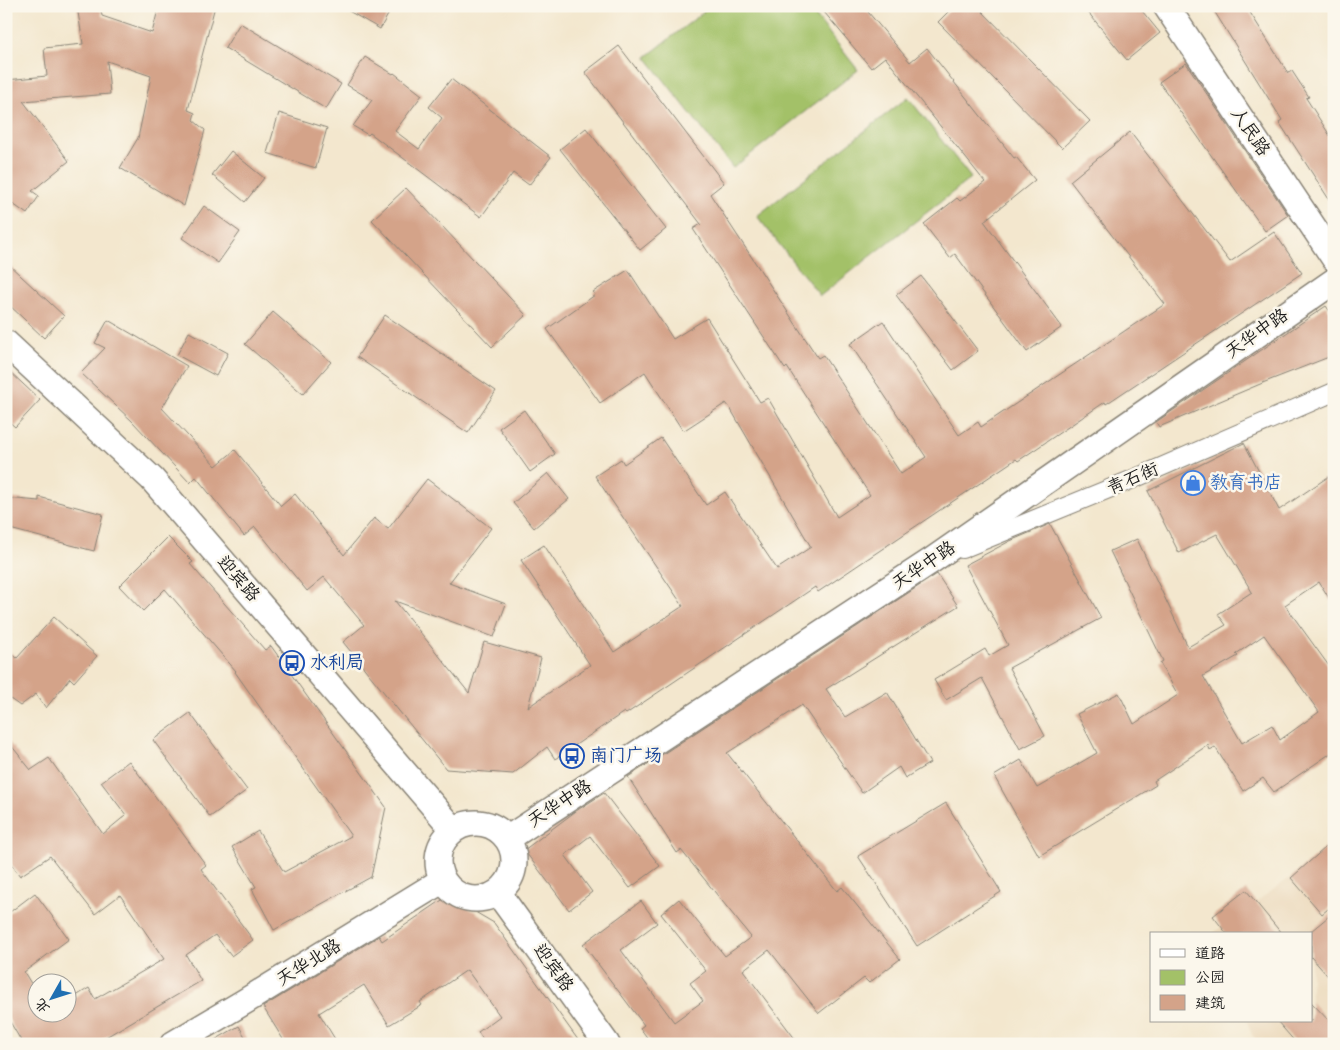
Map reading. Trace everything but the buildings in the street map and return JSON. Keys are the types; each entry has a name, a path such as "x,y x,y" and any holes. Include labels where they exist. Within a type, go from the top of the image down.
{"street":[{"name":"人民路","path":"1166,6 1334,258"},
{"name":"天华中路","path":"507,839 932,561 1334,281"},
{"name":"迎宾路","path":"6,343 152,478 454,830"},
{"name":"青石街","path":"932,561 1138,477 1334,392"},
{"path":"478,823 491,826 501,832 507,839 514,854 514,867 511,879 493,896 481,900 468,899 457,894 447,886 440,876 439,852 445,839 454,830 465,824 478,823"},
{"name":"天华北路","path":"173,1044 443,880"},
{"name":"迎宾路","path":"498,892 607,1044"}],"shaded area":[{"path":"1334,846 1334,1044 1260,1044 1252,1035 1247,1022 1312,1022 1312,932 1215,932"}],"green space":[{"path":"711,6 808,6 858,70 733,168 646,57"},
{"path":"908,97 971,178 820,296 757,216"}],"place":[{"name":"教育书店","path":"1193,483"},
{"name":"水利局","path":"292,663"},
{"name":"南门广场","path":"572,756"}]}
